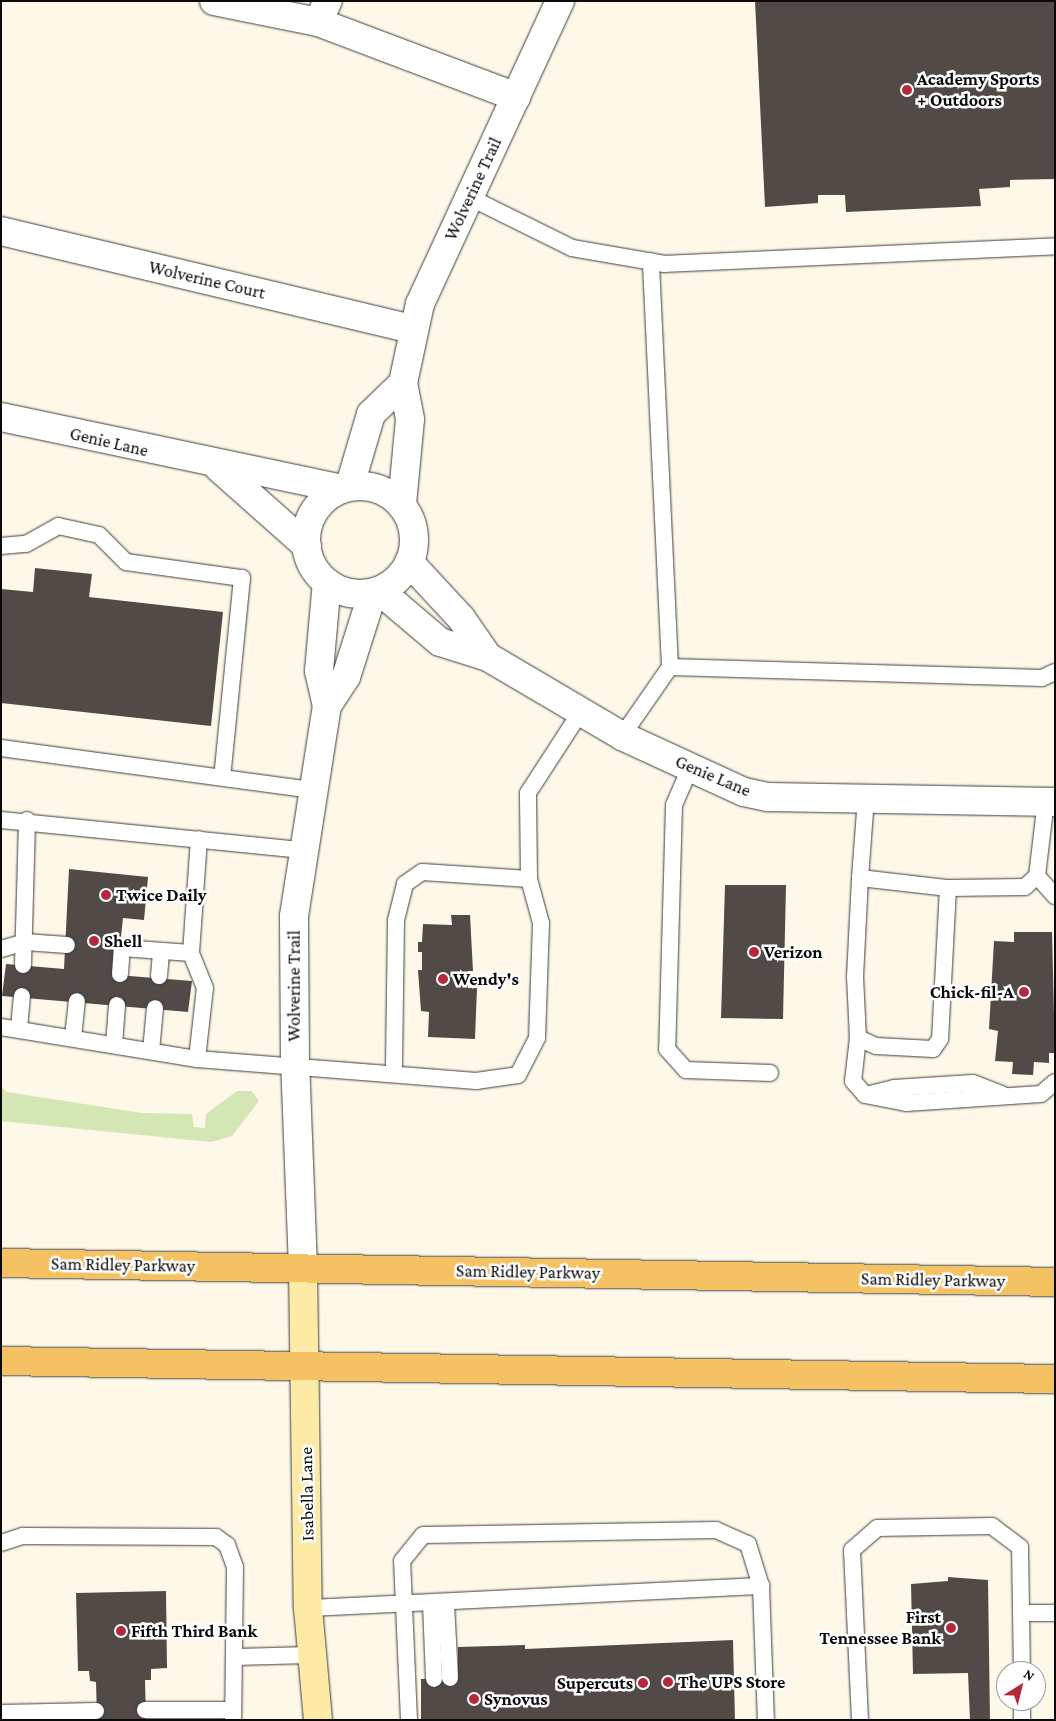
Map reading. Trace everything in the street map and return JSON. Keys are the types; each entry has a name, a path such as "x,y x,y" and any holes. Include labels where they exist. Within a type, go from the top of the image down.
{"main road":[{"name":"Sam Ridley Parkway","path":"1,1264 1055,1282"},
{"path":"1,1361 1055,1379"},
{"path":"1010,1378 1055,1396"}],"street":[{"path":"214,1 323,11 516,97"},
{"name":"Wolverine Trail","path":"402,504 410,419 403,382 413,329 469,197 560,1"},
{"name":"Wolverine Court","path":"1,231 413,329"},
{"path":"344,487 380,489 402,504 410,519 409,562 377,593 344,592 327,582 314,566 307,546 314,516 344,487 371,414 403,382"},
{"name":"Genie Lane","path":"1,417 217,466 344,487"},
{"name":"Genie Lane","path":"217,466 307,546"},
{"name":"Genie Lane","path":"409,562 461,618 488,657"},
{"name":"Wolverine Trail","path":"303,1268 295,1063 294,916 310,790 326,706 319,671 327,582"},
{"name":"Wolverine Trail","path":"326,706 346,677 377,593"},
{"name":"Genie Lane","path":"377,593 440,642 488,657 582,710 622,736 744,792 768,797 1050,802"},
{"name":"Isabella Lane","path":"303,1268 306,1367 308,1608 310,1654 318,1720"}],"lane":[{"path":"469,197 572,248 651,261 1055,246"},
{"path":"622,736 670,667 651,261"},
{"path":"1,546 26,544 58,526 99,535 126,562 242,578 222,778"},
{"path":"670,667 1042,678 1055,672"},
{"path":"1,1027 197,1059 295,1063 394,1071 476,1081 518,1075 537,1038 541,923 530,879 528,793 582,710"},
{"path":"1,748 310,790"},
{"path":"690,768 674,805 667,1049 686,1070 770,1073"},
{"path":"866,799 860,878 858,1038 853,1081 865,1095 906,1103 1041,1094 1055,1082"},
{"path":"860,878 948,888 1025,886 1038,876 1050,802"},
{"path":"1,820 27,820 303,850"},
{"path":"24,964 27,820"},
{"path":"197,1059 205,988 191,953 199,839"},
{"path":"394,1071 396,920 405,884 422,872 530,879"},
{"path":"1038,876 1055,896"},
{"path":"858,1038 876,1046 933,1049 940,1040 948,888"},
{"path":"1,950 25,942 67,945"},
{"path":"120,974 122,948 191,953"},
{"path":"159,976 161,952"},
{"path":"19,1029 22,996"},
{"path":"73,1038 77,1000"},
{"path":"114,1045 117,1005"},
{"path":"151,1051 155,1008"},
{"path":"860,1720 852,1550 877,1528 992,1526 1020,1547 1022,1661"},
{"path":"409,1720 402,1561 423,1535 716,1530 748,1544 761,1586 766,1720"},
{"path":"1,1543 23,1536 216,1538 227,1545 235,1567 233,1715 145,1710"},
{"path":"308,1608 404,1606 761,1586"},
{"path":"439,1604 442,1678"},
{"path":"1022,1613 1055,1613"},
{"path":"235,1657 310,1654"},
{"path":"1,1713 96,1711"}],"green space":[{"path":"1,1086 7,1092 142,1113 192,1114 194,1127 205,1128 206,1114 237,1091 252,1091 259,1101 232,1136 211,1142 1,1121"}],"building":[{"name":"Academy Sports + Outdoors","path":"755,1 1055,1 1055,179 1010,180 1010,187 979,189 981,206 846,212 845,195 818,195 818,203 765,207"},
{"path":"35,568 92,574 89,597 223,612 211,726 1,703 1,589 33,592"},
{"name":"Shell","path":"69,869 148,877 144,920 123,918 117,975 192,981 188,1012 2,996 6,964 64,969"},
{"name":"Verizon","path":"725,885 786,885 783,1019 721,1018"},
{"name":"Wendy's","path":"451,915 470,915 473,971 468,971 468,988 477,988 475,1039 428,1037 429,1012 421,1011 418,970 422,970 422,952 418,952 418,942 422,942 423,924 452,925"},
{"name":"Chick-fil-A","path":"1014,932 1052,932 1055,1053 1049,1053 1049,1063 1034,1062 1033,1075 1012,1074 1013,1062 995,1061 998,1031 989,1029 994,941 1014,942"},
{"name":"First Tennessee Bank","path":"948,1577 988,1580 990,1720 970,1720 968,1673 913,1674 911,1584 948,1581"},
{"name":"Fifth Third Bank","path":"166,1591 167,1668 151,1669 151,1680 145,1680 146,1720 97,1720 96,1682 90,1681 89,1671 78,1671 76,1593"},
{"path":"733,1640 735,1720 421,1720 421,1679 458,1678 458,1647 525,1645 525,1649"}],"place":[{"name":"Academy Sports + Outdoors","path":"907,90"},
{"name":"Twice Daily","path":"106,895"},
{"name":"Shell","path":"94,941"},
{"name":"Verizon","path":"754,952"},
{"name":"Wendy's","path":"443,979"},
{"name":"Chick-fil-A","path":"1024,992"},
{"name":"First Tennessee Bank","path":"951,1628"},
{"name":"Fifth Third Bank","path":"121,1631"},
{"name":"The UPS Store","path":"668,1682"},
{"name":"Supercuts","path":"643,1683"},
{"name":"Synovus","path":"474,1699"}]}
